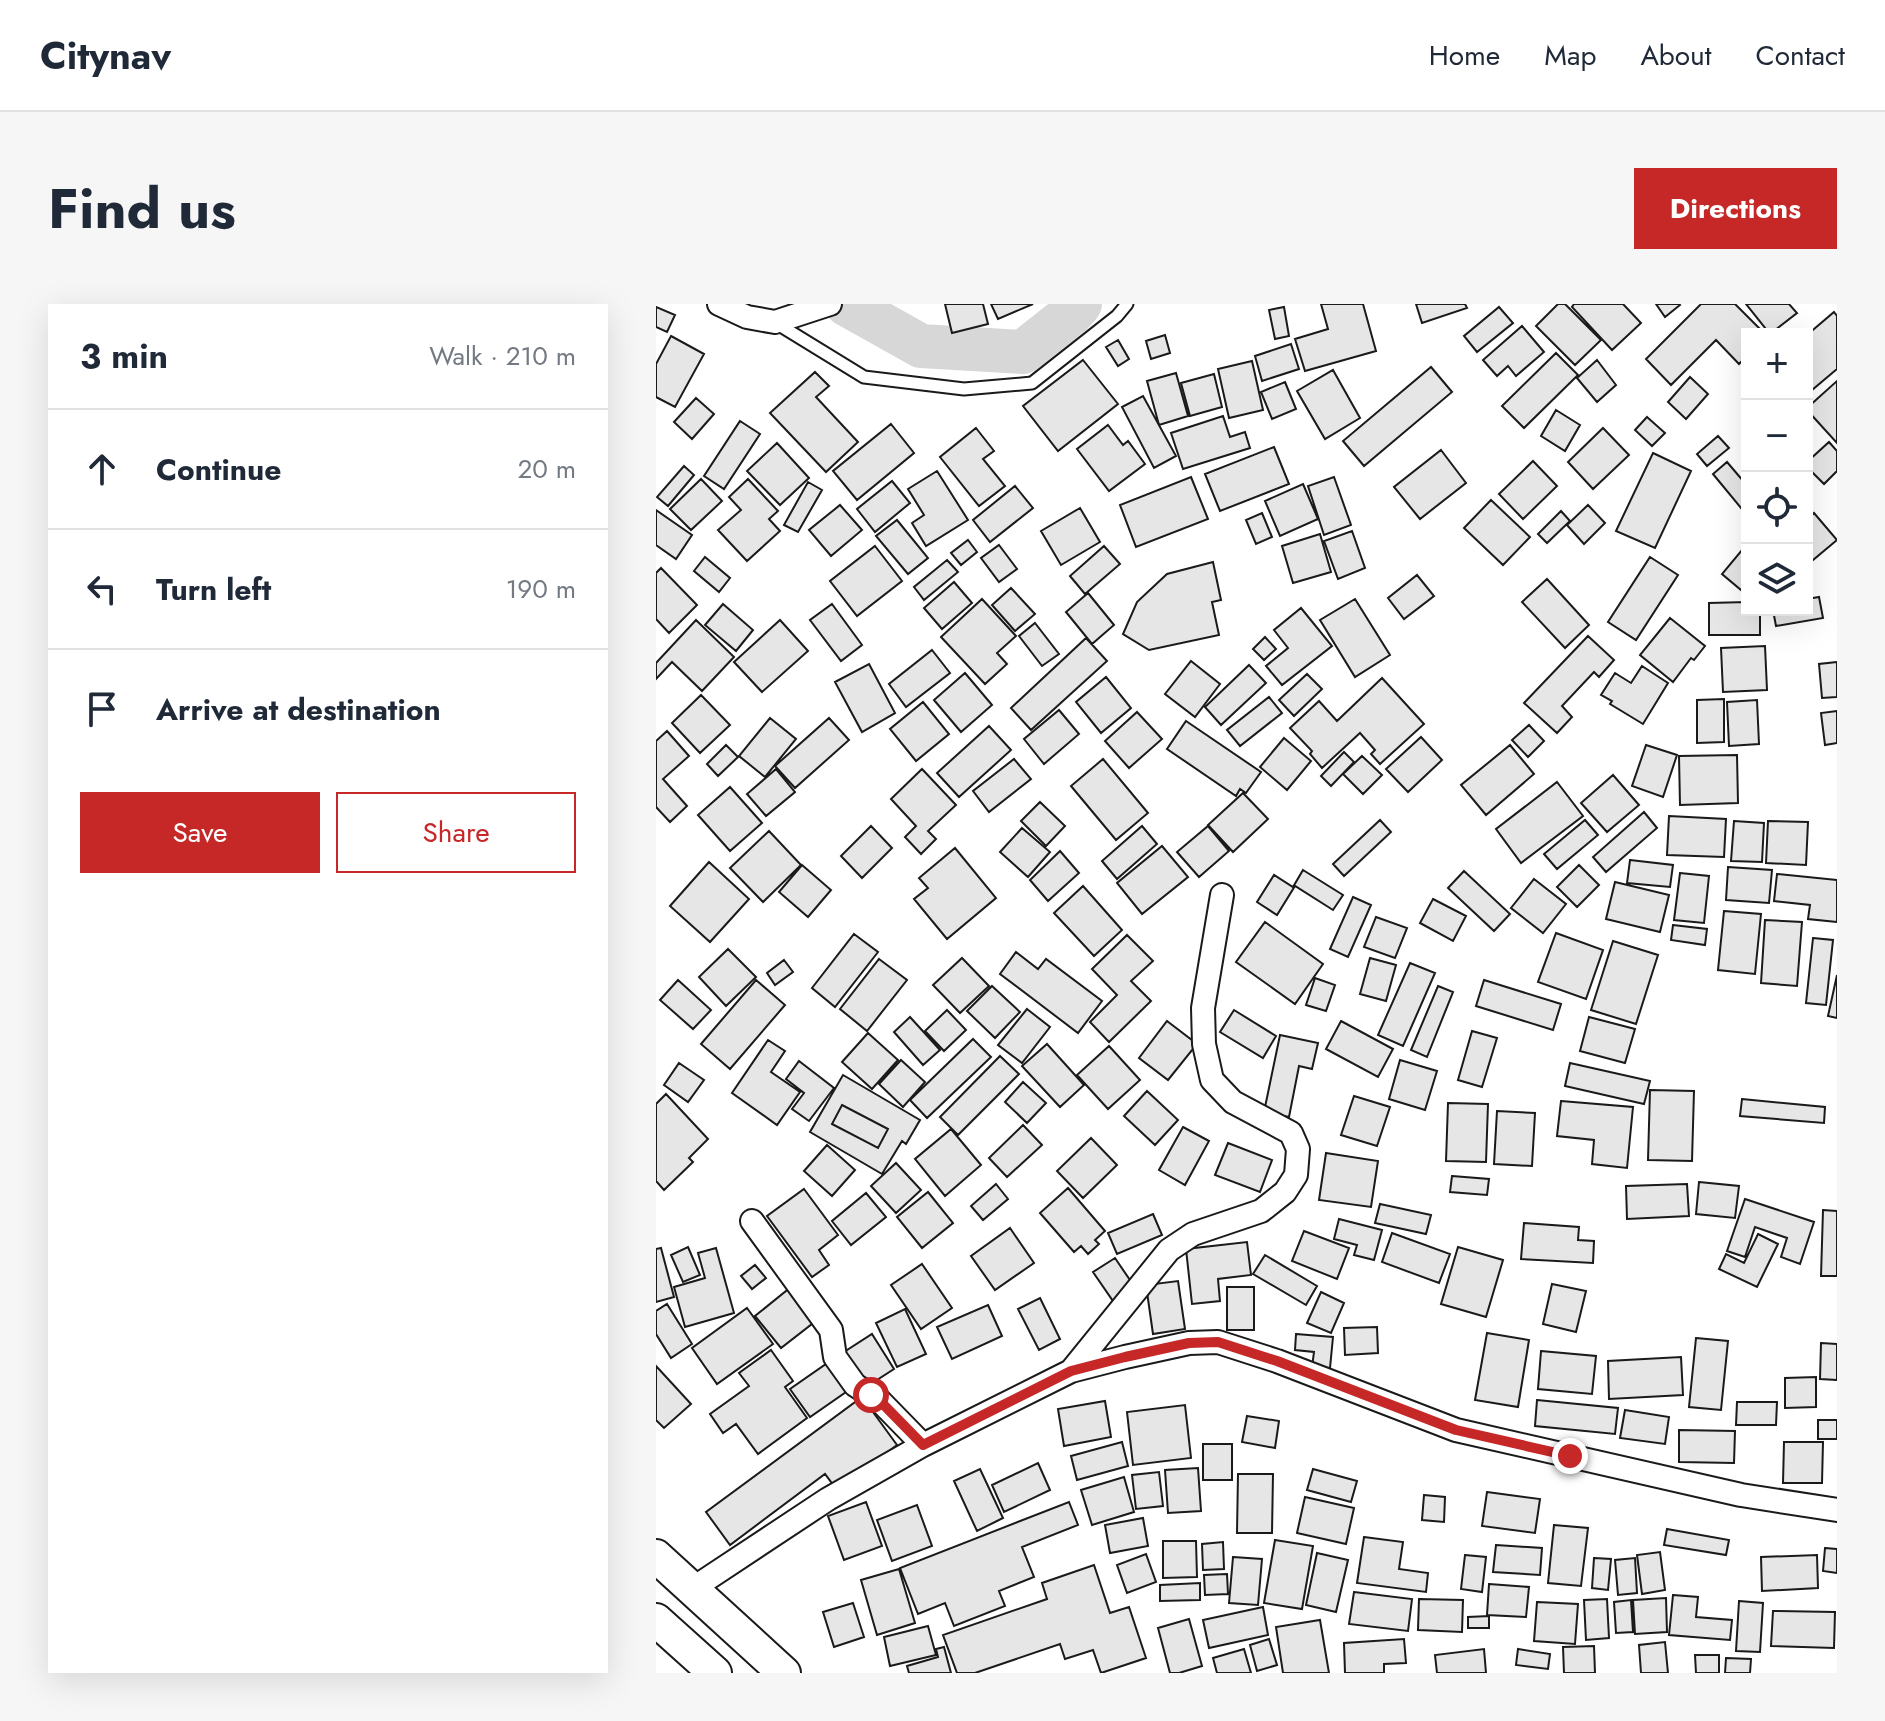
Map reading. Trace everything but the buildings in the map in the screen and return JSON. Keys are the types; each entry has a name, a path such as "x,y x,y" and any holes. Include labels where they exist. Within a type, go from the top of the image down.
{"street":[{"path":"719,304 747,317 775,322 830,304"},
{"path":"1071,1371 1169,1250 1193,1234 1261,1211 1285,1192 1296,1175 1298,1149 1291,1133 1233,1102 1212,1080 1204,1044 1203,1008 1222,895"},
{"path":"752,1221 831,1330 835,1357 855,1385 880,1401 923,1445"},
{"path":"692,1589 828,1499 923,1445 1071,1371 1189,1343 1218,1342 1277,1361 1456,1430 1741,1495 1837,1510"},
{"path":"657,1559 784,1673"},
{"path":"656,1620 715,1673"}],"lane":[{"path":"775,322 864,377 964,389 1032,383 1117,316 1127,304"}],"waterway":[{"path":"846,304 921,346 1023,352 1080,304"}],"route":[{"path":"871,1395 923,1445 1071,1371 1189,1343 1218,1342 1277,1361 1456,1430 1570,1456"}]}
